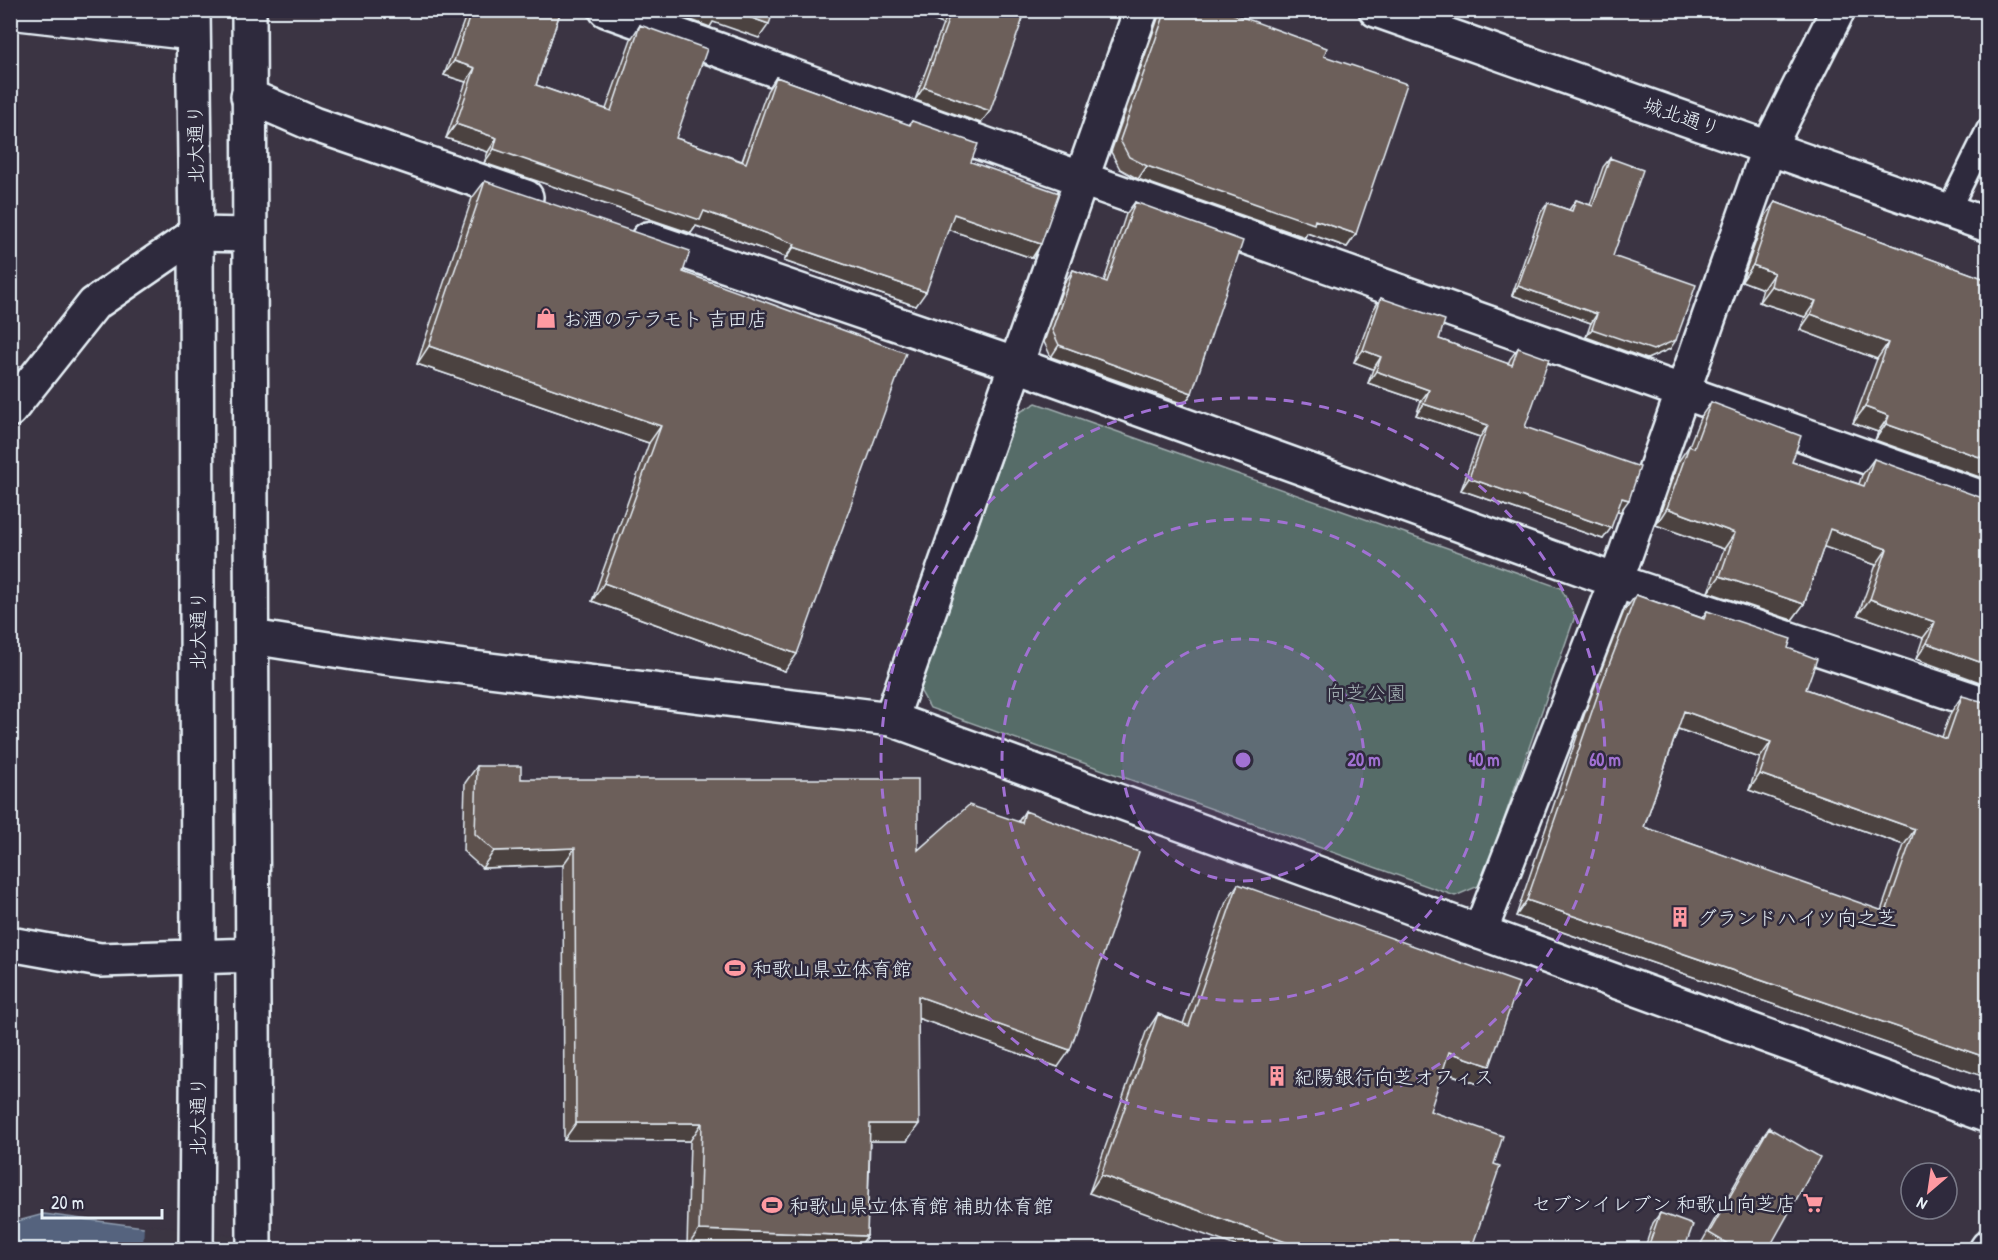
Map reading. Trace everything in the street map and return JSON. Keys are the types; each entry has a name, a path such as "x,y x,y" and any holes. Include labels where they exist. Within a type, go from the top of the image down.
{"street":[{"path":"249,10 255,955 254,1250"},
{"path":"606,10 1988,500"},
{"path":"891,719 1141,10"},
{"name":"城北通り","path":"1376,10 1988,225"},
{"path":"1480,932 1616,581 1769,147 1838,10"},
{"path":"10,12 193,22"},
{"name":"北大通り","path":"193,22 196,234 198,957 196,1250"},
{"path":"248,96 313,124 551,206"},
{"path":"619,229 1017,364 1616,581 1988,705"},
{"path":"10,410 93,304 196,234 249,235"},
{"path":"252,637 366,655 891,719 1988,1116"},
{"path":"10,944 100,960 255,955"}],"lane":[{"path":"1948,211 1988,130"}],"green space":[{"name":"向芝公園","path":"1036,403 1561,588 1575,616 1481,885 1455,896 930,708 920,690 1018,413"}],"water":[{"path":"44,1214 312,1249 11,1249 10,1223"}],"pier":[{"path":"144,1224 307,1246 307,1250 143,1249"}],"building":[{"path":"472,10 561,10 536,85 611,111 640,25 707,49 676,138 746,163 776,77 910,125 912,121 978,144 971,162 1059,193 1041,244 954,214 926,292 794,247 795,244 704,211 700,220 494,149 497,138 456,124 475,68 454,61"},
{"path":"729,10 774,10 769,24"},
{"path":"948,10 1026,10 990,111 924,87 951,12"},
{"path":"1166,10 1223,10 1327,48 1324,56 1407,84 1356,234 1315,220 1314,224 1147,166 1129,157 1120,140"},
{"path":"1610,158 1643,170 1613,256 1696,285 1676,340 1653,350 1592,329 1597,314 1518,286 1548,203 1572,211 1576,200 1593,206"},
{"path":"485,181 690,251 683,272 906,353 797,654 604,583 661,426 429,346"},
{"path":"1135,202 1243,241 1192,393 1059,345 1052,330 1073,270 1107,282"},
{"path":"1775,202 1988,280 1988,460 1886,424 1889,416 1865,407 1888,343 1811,314 1816,301 1771,286 1774,273 1753,265"},
{"path":"1381,298 1445,320 1439,339 1512,365 1518,348 1549,359 1525,427 1640,467 1629,500 1622,498 1611,528 1469,478 1488,425 1424,404 1429,390 1376,371 1381,357 1363,350"},
{"path":"1711,402 1801,436 1792,462 1864,486 1874,459 1988,500 1988,665 1927,643 1935,622 1870,599 1887,549 1830,529 1804,604 1720,576 1735,533 1667,508 1689,446 1694,448"},
{"path":"1636,595 1704,619 1707,611 1791,639 1788,648 1817,659 1806,689 1947,739 1962,696 1988,703 1988,1058 1527,900 1600,688","holes":["1684,711 1771,742 1760,774 1915,829 1886,912 1644,827"]},
{"name":"和歌山県立体育館","path":"477,766 521,766 521,779 918,779 918,850 969,805 1022,823 1025,811 1139,852 1070,1050 918,996 919,1124 870,1124 867,1236 699,1230 702,1123 576,1123 575,848 494,851 475,834"},
{"name":"紀陽銀行向芝オフィス","path":"1238,884 1519,983 1490,1066 1449,1052 1430,1111 1503,1136 1494,1164 1500,1166 1471,1250 1308,1250 1101,1175 1158,1014 1189,1026"},
{"path":"1769,1128 1820,1157 1768,1250 1738,1250 1709,1233"},
{"path":"1660,1213 1693,1225 1684,1250 1647,1250"}],"place":[{"name":"お酒のテラモト 吉田店","path":"546,318"},
{"name":"グランドハイツ向之芝","path":"1680,917"},
{"name":"和歌山県立体育館","path":"735,968"},
{"name":"紀陽銀行向芝オフィス","path":"1277,1076"},
{"name":"セブンイレブン 和歌山向芝店","path":"1813,1203"},
{"name":"和歌山県立体育館 補助体育館","path":"772,1205"}]}
